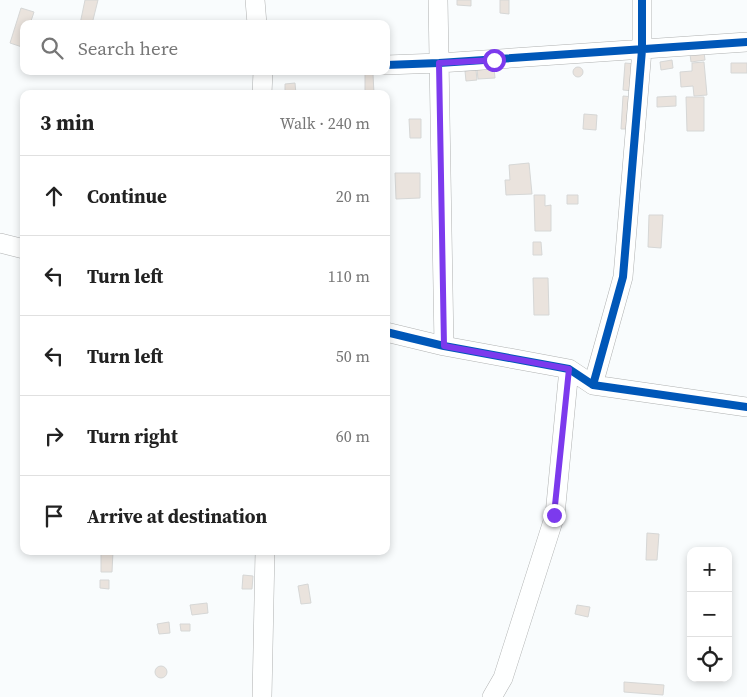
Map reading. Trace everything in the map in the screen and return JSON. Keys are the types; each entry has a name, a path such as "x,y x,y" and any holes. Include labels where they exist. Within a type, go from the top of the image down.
{"street":[{"path":"255,0 257,20"},
{"path":"438,0 444,346"},
{"path":"594,385 623,277 642,50 642,0"},
{"path":"390,64 439,63 747,42"},
{"path":"262,75 262,90"},
{"path":"0,243 20,248"},
{"path":"390,333 444,346 569,369 594,385 747,407"},
{"path":"492,697 503,678 554,515 569,369"},
{"path":"262,697 266,555"}],"building":[{"path":"85,0 98,0 93,20 81,20"},
{"path":"457,0 471,0 471,6 457,5"},
{"path":"500,0 509,0 509,14 500,13"},
{"path":"21,8 34,12 31,20 20,20 20,46 10,43"},
{"path":"704,52 705,60 691,62 690,54"},
{"path":"672,60 673,68 661,70 660,62"},
{"path":"704,62 707,95 694,96 693,86 681,87 680,72 692,71 692,63"},
{"path":"625,63 636,64 634,91 623,90"},
{"path":"731,63 747,63 747,73 731,73"},
{"path":"576,67 580,67 583,72 582,76 576,77 573,74 573,70"},
{"path":"494,68 495,78 478,79 477,69"},
{"path":"476,70 477,80 466,81 465,71"},
{"path":"365,75 373,75 374,90 365,90"},
{"path":"295,83 296,90 285,90 285,84"},
{"path":"623,96 634,97 631,129 621,129"},
{"path":"676,96 676,106 657,107 657,97"},
{"path":"686,97 704,97 704,131 687,131"},
{"path":"584,114 597,115 596,130 583,129"},
{"path":"409,119 421,119 421,138 410,138"},
{"path":"529,163 532,194 506,195 505,180 510,180 509,165"},
{"path":"395,173 420,173 420,198 396,199"},
{"path":"534,195 545,195 545,206 551,205 551,231 535,231"},
{"path":"567,195 578,195 578,204 567,204"},
{"path":"649,215 663,215 661,248 648,247"},
{"path":"533,242 541,242 542,255 533,255"},
{"path":"533,278 548,278 549,315 534,315"},
{"path":"647,533 659,534 657,560 646,560"},
{"path":"101,555 113,555 112,572 101,572"},
{"path":"243,575 253,576 252,589 242,589"},
{"path":"100,580 109,580 109,589 100,588"},
{"path":"308,584 311,603 301,604 298,586"},
{"path":"207,603 208,613 192,615 190,605"},
{"path":"577,605 590,607 588,617 575,614"},
{"path":"169,622 170,633 159,634 157,624"},
{"path":"180,624 190,624 190,631 181,631"},
{"path":"163,666 166,667 166,677 159,678 156,677 155,670 156,667"},
{"path":"624,682 664,685 663,695 624,692"}],"cycle path":[{"path":"593,385 623,277 642,50 642,0"},
{"path":"390,65 747,42"},
{"path":"390,333 444,346 569,369 593,385 747,407"}],"route":[{"path":"494,60 439,63 444,346 569,369 554,515"}]}
